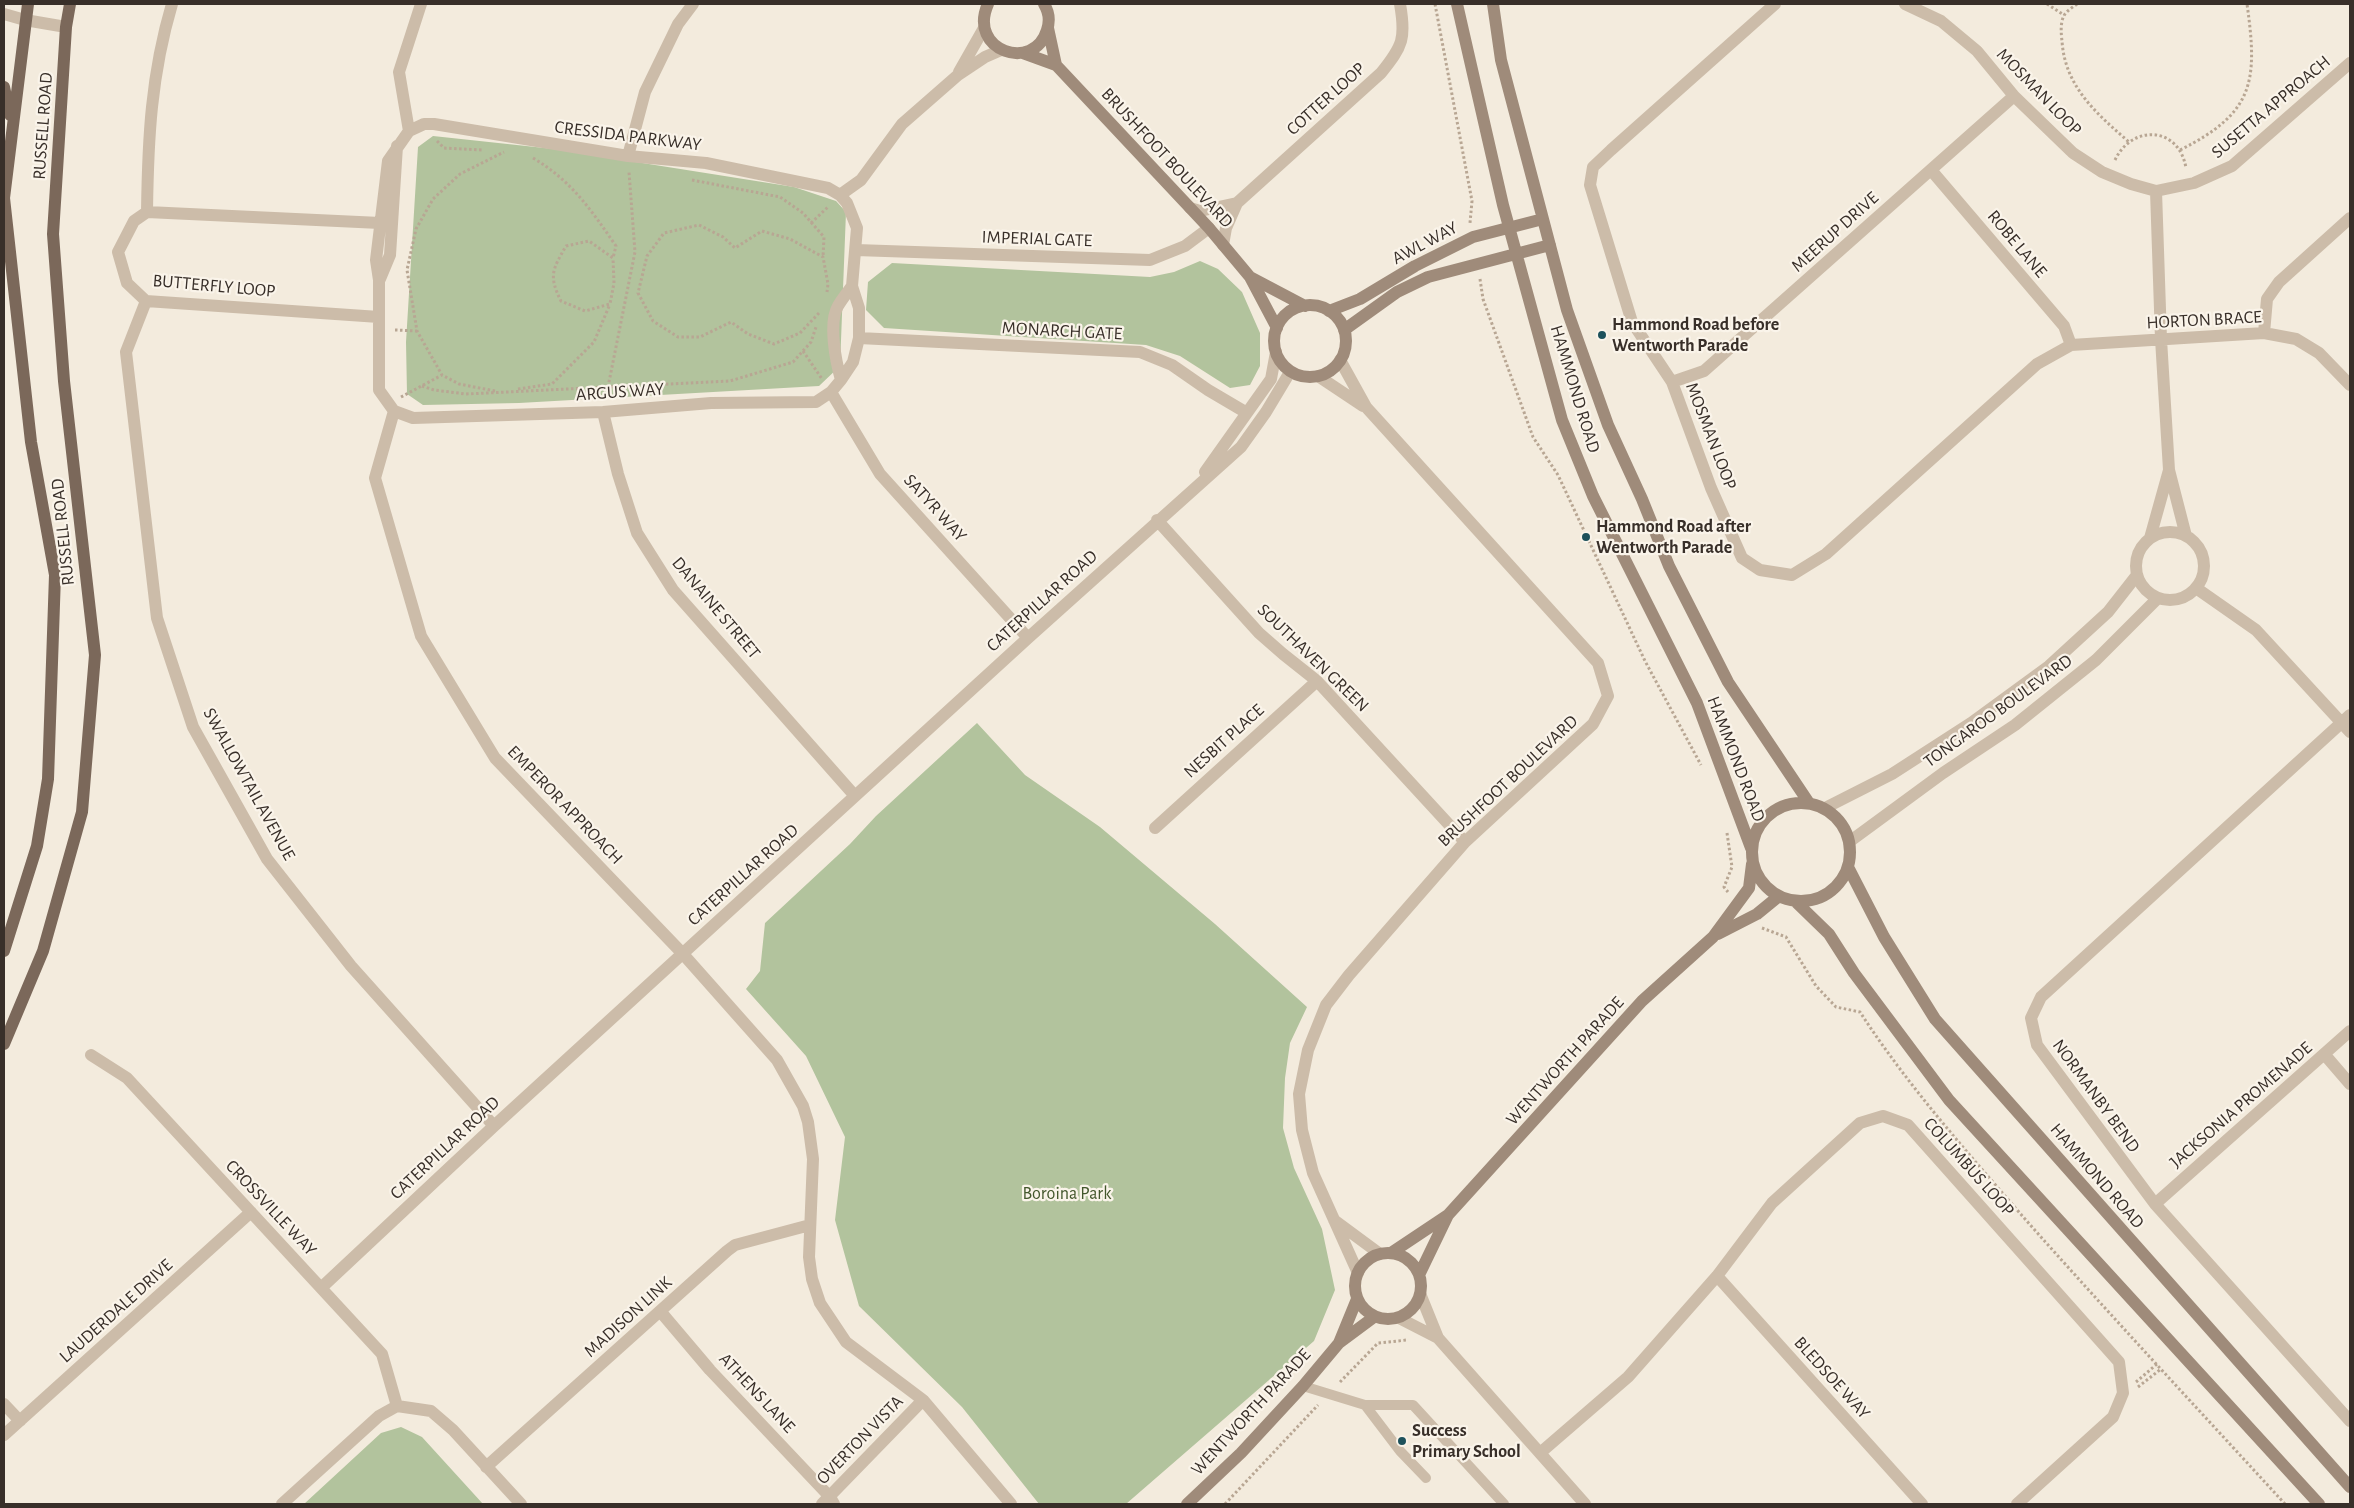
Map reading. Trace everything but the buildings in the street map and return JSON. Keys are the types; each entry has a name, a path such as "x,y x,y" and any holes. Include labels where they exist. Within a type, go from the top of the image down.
{"main road":[{"name":"RUSSELL ROAD","path":"4,952 37,846 48,779 55,574 31,442 4,198 28,4"},
{"name":"RUSSELL ROAD","path":"4,1044 42,951 82,812 94,655 64,381 54,234 66,27 70,4"},
{"name":"HAMMOND ROAD","path":"1457,4 1510,229 1562,420 1593,496 1697,702 1751,848 1752,864"},
{"name":"HAMMOND ROAD","path":"1493,4 1502,60 1567,310 1608,425 1642,499 1669,566 1728,682 1809,803"},
{"path":"1046,5 1049,17 1048,28 1056,65"},
{"path":"985,6 984,28 993,44 1001,50"},
{"path":"1023,53 1039,44 1048,28"},
{"name":"BRUSHFOOT BOULEVARD","path":"1001,50 1023,53 1056,65 1209,228 1250,277 1277,328"},
{"path":"4,87 12,124"},
{"name":"AWL WAY","path":"1329,311 1360,299 1415,266 1473,237 1543,219"},
{"name":"AWL WAY","path":"1344,330 1397,292 1428,277 1550,245"},
{"name":"BRUSHFOOT BOULEVARD","path":"1250,277 1305,306"},
{"path":"1305,306 1313,306 1329,311 1338,319 1344,330 1344,351 1340,360 1327,373 1318,376 1299,376 1290,372 1284,366 1274,344 1277,328 1288,313 1305,306"},
{"name":"HAMMOND ROAD","path":"1751,848 1758,827 1769,813 1785,805 1809,803 1825,808 1838,819 1850,842"},
{"path":"1752,864 1765,884 1783,899 1796,902 1817,899 1834,889 1848,866 1850,842"},
{"name":"WENTWORTH PARADE","path":"1420,1273 1448,1215 1642,1001 1713,936 1749,888 1752,864"},
{"name":"HAMMOND ROAD","path":"1848,866 1884,938 1935,1019 2350,1487"},
{"name":"WENTWORTH PARADE","path":"1713,936 1749,918 1779,896"},
{"path":"1796,902 1829,934 1854,973 1949,1100 2319,1504"},
{"name":"WENTWORTH PARADE","path":"1385,1253 1448,1215"},
{"path":"1385,1253 1408,1259 1420,1273 1422,1284 1421,1296 1409,1313 1399,1318 1382,1319 1374,1317 1357,1299 1355,1282 1358,1273 1363,1264 1385,1253"},
{"name":"WENTWORTH PARADE","path":"1339,1342 1357,1299"},
{"name":"WENTWORTH PARADE","path":"1187,1504 1241,1453 1303,1386 1339,1342 1374,1317"}],"street":[{"path":"172,4 158,57 148,134 147,212 380,223"},
{"path":"392,407 379,390 379,280 376,260 388,161 409,131 399,72 421,4"},
{"path":"628,156 645,92 678,24 693,4"},
{"name":"COTTER LOOP","path":"1223,245 1228,222 1237,203 1381,73 1397,53 1404,29 1400,4"},
{"name":"MOSMAN LOOP","path":"1776,4 1593,167 1590,185 1632,322 1672,382 1711,488 1742,558 1760,570 1792,575 1826,554 2037,364 2071,345"},
{"name":"MOSMAN LOOP","path":"1905,4 1940,20 1977,51 2014,96 2073,152 2102,172 2131,184 2156,190"},
{"path":"4,14 25,20 66,27"},
{"path":"958,75 984,28"},
{"path":"840,195 861,180 902,124 958,75 985,57 1001,50"},
{"name":"SUSETTA APPROACH","path":"2156,190 2194,184 2232,166 2350,63"},
{"name":"MEERUP DRIVE","path":"1672,382 1704,371 2014,96"},
{"name":"CRESSIDA PARKWAY","path":"409,131 424,124 434,124 628,156 706,163 828,188 840,195"},
{"path":"379,280 390,255 397,146"},
{"name":"ROBE LANE","path":"1931,170 2064,326 2071,345"},
{"path":"2156,190 2161,339 2169,470 2186,536 2200,550 2204,559 2204,570 2196,588 2188,595 2168,600 2158,598 2141,585 2137,575 2138,555 2150,538 2169,470"},
{"name":"ARGUS WAY","path":"392,407 414,418 603,412 712,403 816,402 831,392 841,380 853,362 859,338 859,308 852,286 857,228 847,203 840,195"},
{"name":"COTTER LOOP","path":"1190,208 1200,211 1237,203"},
{"name":"BUTTERFLY LOOP","path":"147,212 134,221 118,252 127,283 146,301 379,323"},
{"path":"2264,333 2267,299 2279,282 2350,218"},
{"name":"IMPERIAL GATE","path":"856,250 1150,260 1184,246 1209,228"},
{"name":"ARGUS WAY","path":"841,380 834,358 835,320 837,307 852,286"},
{"name":"SWALLOWTAIL AVENUE","path":"146,301 126,352 157,618 193,727 267,859 351,966 494,1126"},
{"name":"HORTON BRACE","path":"2071,345 2264,333 2296,339 2320,352 2350,385"},
{"name":"MONARCH GATE","path":"859,338 1140,352 1172,365 1208,390 1247,413"},
{"name":"CATERPILLAR ROAD","path":"1191,490 1271,379 1276,352"},
{"name":"BRUSHFOOT BOULEVARD","path":"1340,360 1366,407 1598,663 1608,696 1593,724 1465,842 1349,975 1326,1005 1308,1050 1300,1094 1302,1130 1313,1173 1358,1273"},
{"name":"CATERPILLAR ROAD","path":"321,1288 494,1126 1157,520 1241,447 1266,412 1290,372"},
{"name":"BRUSHFOOT BOULEVARD","path":"1318,376 1366,407"},
{"name":"SATYR WAY","path":"831,392 880,474 1028,638"},
{"name":"EMPEROR APPROACH","path":"392,407 375,478 422,636 495,758 683,954 777,1060 803,1106 813,1159 809,1257 812,1279 820,1302 846,1342 923,1400 1010,1504"},
{"name":"DANAINE STREET","path":"603,412 618,474 637,533 673,590 855,796"},
{"name":"SOUTHAVEN GREEN","path":"1157,520 1259,632 1317,681 1465,842"},
{"path":"2150,538 2168,532 2186,536"},
{"name":"TONGAROO BOULEVARD","path":"1825,808 1892,774 1971,723 2049,666 2108,612 2137,575"},
{"path":"2196,588 2256,630 2347,723"},
{"name":"TONGAROO BOULEVARD","path":"1850,842 1944,773 2015,725 2096,660 2158,598"},
{"name":"NESBIT PLACE","path":"1155,828 1317,681"},
{"name":"NORMANBY BEND","path":"2347,723 2041,997 2031,1018 2036,1045 2154,1204 2350,1421"},
{"name":"JACKSONIA PROMENADE","path":"2154,1204 2350,1032"},
{"name":"CROSSVILLE WAY","path":"91,1055 127,1078 382,1354 397,1406"},
{"path":"2325,1055 2350,1084"},
{"name":"COLUMBUS LOOP","path":"1540,1453 1628,1377 1717,1276 1772,1203 1860,1122 1883,1116 1908,1125 2119,1362 2123,1393 2113,1417 2017,1504"},
{"name":"LAUDERDALE DRIVE","path":"4,1435 251,1212"},
{"name":"BRUSHFOOT BOULEVARD","path":"1334,1220 1385,1253"},
{"name":"MADISON LINK","path":"486,1467 735,1245 810,1225"},
{"name":"BLEDSOE WAY","path":"1717,1276 1922,1504"},
{"path":"1421,1296 1438,1338 1582,1503"},
{"name":"ATHENS LANE","path":"660,1311 710,1370 829,1502"},
{"path":"1399,1318 1438,1338"},
{"name":"OVERTON VISTA","path":"829,1502 923,1400"},
{"path":"4,1404 20,1421"},
{"path":"282,1504 379,1416 397,1406 431,1411 453,1430 520,1504"}],"lane":[{"path":"1303,1386 1327,1395 1365,1405 1413,1405 1504,1504"},
{"path":"1365,1405 1400,1451 1426,1478"}],"path":[{"path":"2047,4 2064,15"},
{"path":"2077,4 2064,15 2061,29 2062,47 2074,84 2094,111 2129,142"},
{"path":"2180,150 2207,136 2230,118 2246,94 2252,62 2247,4"},
{"path":"434,124 433,136 444,148 490,151"},
{"path":"2112,165 2124,145 2147,134 2171,141 2180,150 2186,172"},
{"path":"497,152 513,154"},
{"path":"504,152 460,174 433,199 416,229 407,270 417,331 442,375 459,384 500,392 552,384 594,342 610,304 614,283 613,258 616,246 588,205 567,181 553,169 531,156 540,157"},
{"path":"603,412 635,252 628,156"},
{"path":"620,170 638,173"},
{"path":"683,178 780,197 802,213 824,237 823,257 828,284 824,301"},
{"path":"811,223 840,195"},
{"path":"422,386 434,390 466,394 730,381 793,362 811,342 822,309 800,333 774,344 748,334 731,322 700,338 678,337 653,321 638,293 647,256 664,233 700,225 723,237 735,248 762,231 790,239 823,257"},
{"path":"610,304 584,310 561,301 556,290 552,270 566,246 589,241 613,258"},
{"path":"379,323 417,331"},
{"path":"803,351 831,392"},
{"path":"392,407 422,386 442,375"},
{"path":"1724,887 1738,904"},
{"path":"1749,918 1754,925 1786,938 1816,986 1836,1007 1860,1012 1890,1058 1960,1144 2284,1504"},
{"path":"1224,1504 1378,1343 1414,1339"},
{"path":"2123,1393 2136,1389 2161,1369"}],"green space":[{"path":"433,136 554,149 794,187 836,201 846,212 840,366 819,386 519,403 423,405 407,394 406,342 418,147"},
{"path":"1200,261 1218,269 1242,292 1260,333 1260,366 1250,385 1230,388 1180,356 1146,345 884,328 866,310 868,282 892,263 1150,277 1174,272"},
{"name":"Boroina Park","path":"977,723 1025,775 1100,827 1215,924 1307,1007 1290,1043 1285,1078 1283,1128 1294,1168 1322,1229 1335,1290 1314,1341 1126,1504 1039,1504 962,1407 859,1306 835,1220 845,1137 806,1056 746,989 760,971 765,923 850,844 876,816"},
{"path":"401,1427 422,1437 483,1504 304,1504 381,1433"}],"place":[{"name":"Hammond Road before Wentworth Parade","path":"1602,335"},
{"name":"Hammond Road after Wentworth Parade","path":"1586,537"},
{"name":"Success Primary School","path":"1402,1441"}]}
